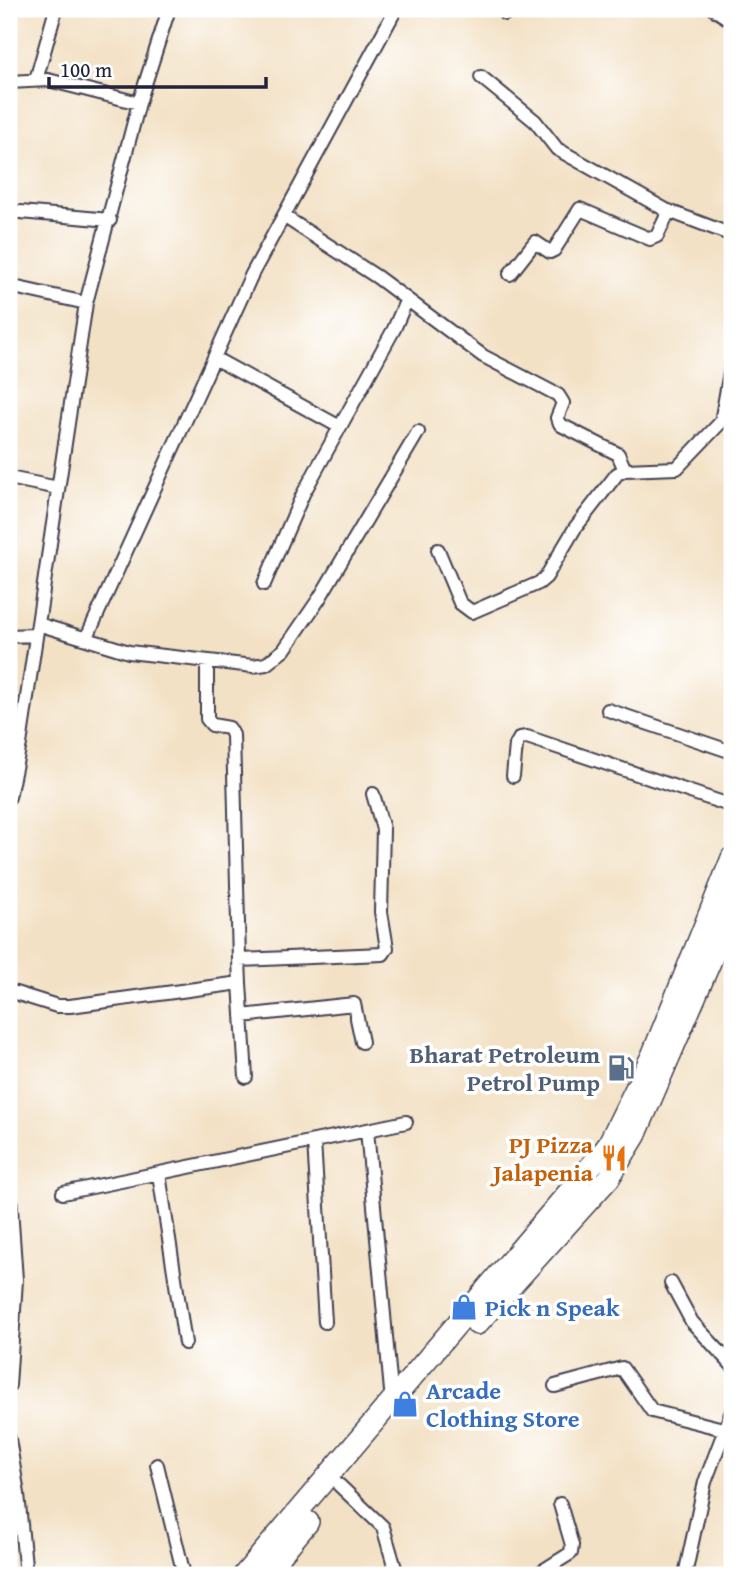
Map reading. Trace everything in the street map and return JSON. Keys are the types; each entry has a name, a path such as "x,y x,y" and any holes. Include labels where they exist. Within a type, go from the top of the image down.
{"main road":[{"path":"244,1575 607,1147 652,1056 732,858"},
{"path":"264,1575 438,1367 609,1178 635,1136 660,1085 732,911"}],"street":[{"path":"36,80 56,9"},
{"path":"9,797 15,743 37,629 86,303 139,103 169,9"},
{"path":"87,637 252,274 396,9"},
{"path":"714,9 732,21"},
{"path":"481,77 535,121 557,149 670,211 732,235"},
{"path":"9,82 36,80 139,103"},
{"path":"510,274 535,242 550,252 554,250 580,209 650,239 657,236 670,211"},
{"path":"9,211 110,220"},
{"path":"285,217 407,299 482,356 558,395 563,401 557,418 561,425 618,454 625,470"},
{"path":"9,286 86,303"},
{"path":"264,584 303,495 394,329 407,299"},
{"path":"214,358 340,427"},
{"path":"438,550 460,603 472,612 546,577 575,528 617,474 625,470 677,468 727,424 732,361"},
{"path":"9,636 37,629 87,637 129,652 266,664 284,650 319,599 418,432"},
{"path":"9,478 58,488"},
{"path":"208,661 207,719 212,725 229,728 233,735 239,960 246,1077"},
{"path":"608,710 732,752"},
{"path":"513,776 516,745 520,738 527,737 732,806"},
{"path":"239,960 377,955 386,951 381,912 383,829 373,794"},
{"path":"9,991 57,1006 70,1006 240,983"},
{"path":"242,1016 354,1004 362,1042"},
{"path":"63,1194 406,1122"},
{"path":"367,1130 392,1402"},
{"path":"314,1141 326,1322"},
{"path":"159,1174 185,1343"},
{"path":"9,1180 16,1280 9,1385"},
{"path":"671,1283 692,1322 732,1365"},
{"path":"555,1386 622,1368 652,1411 723,1429"},
{"path":"685,1575 705,1482 732,1411"},
{"path":"9,1439 18,1494 26,1575"},
{"path":"157,1465 184,1575"},
{"path":"339,1485 383,1527 397,1575"},
{"path":"536,1575 571,1553 572,1545 561,1504"},
{"path":"558,1562 563,1575"}],"place":[{"name":"Bharat Petroleum Petrol Pump","path":"621,1068"},
{"name":"PJ Pizza Jalapenia","path":"614,1158"},
{"name":"Pick n Speak","path":"464,1307"},
{"name":"Arcade Clothing Store","path":"405,1404"}]}
